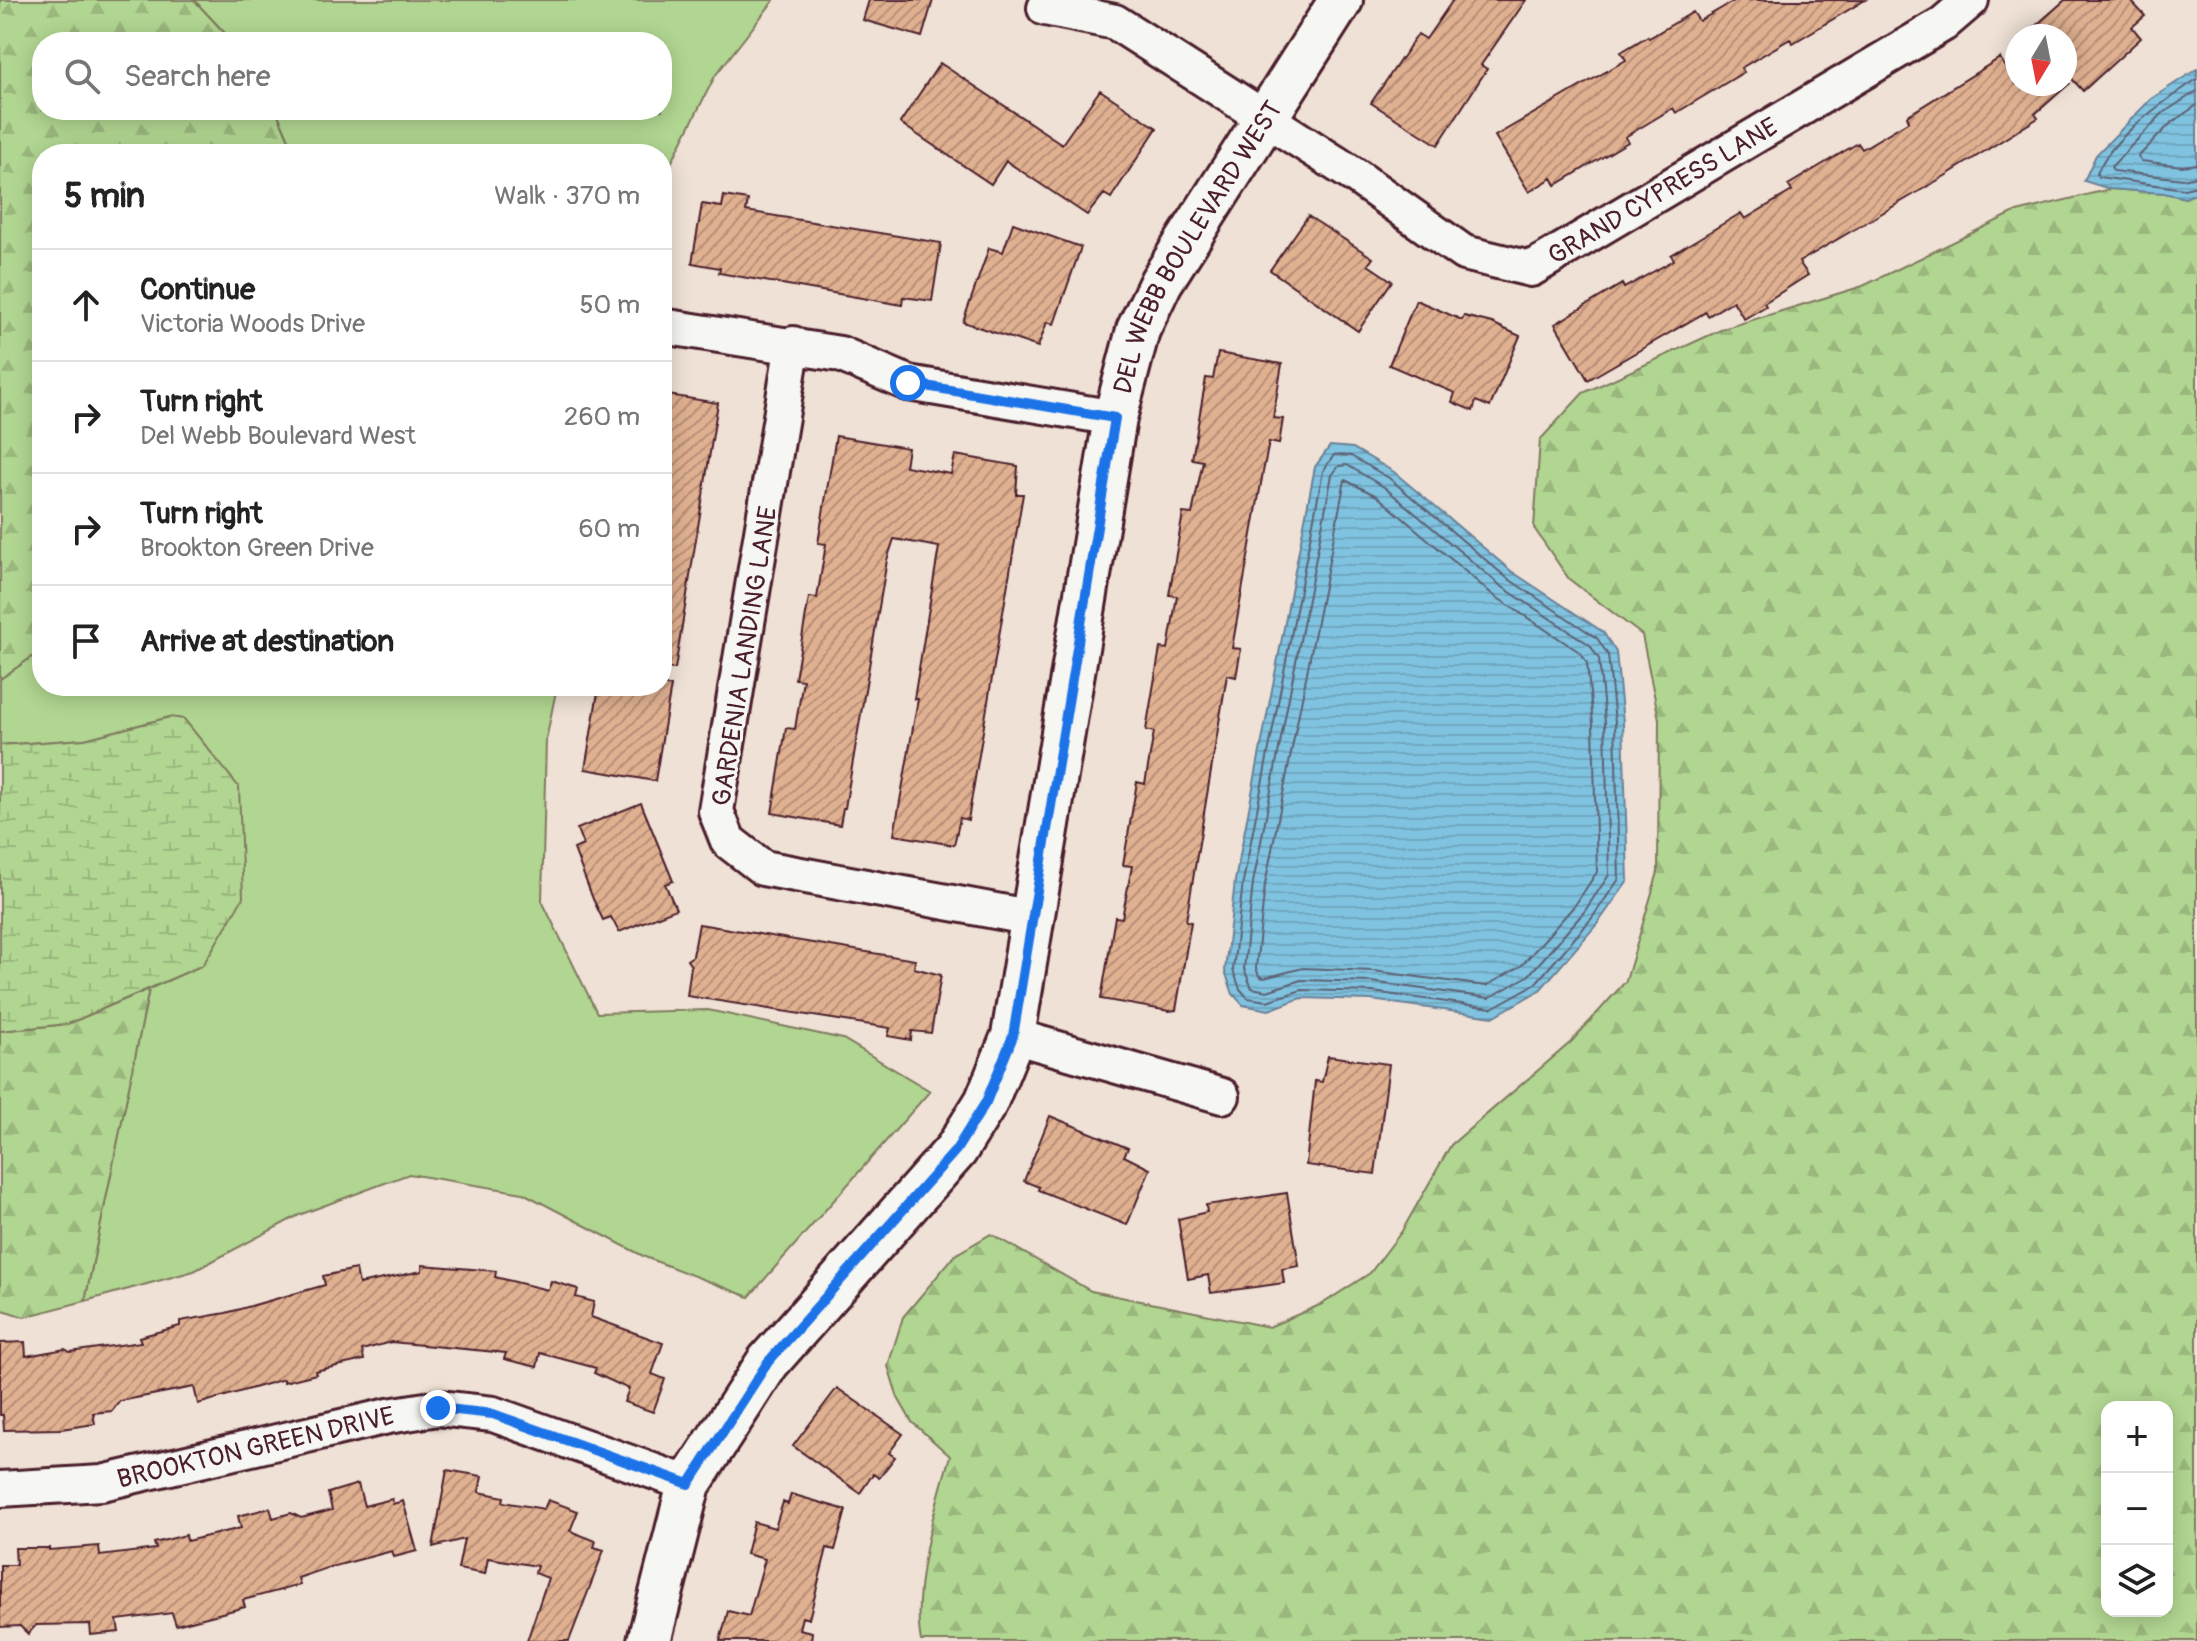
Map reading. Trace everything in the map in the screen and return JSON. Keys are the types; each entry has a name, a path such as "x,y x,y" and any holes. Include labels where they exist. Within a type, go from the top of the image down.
{"street":[{"name":"DEL WEBB BOULEVARD WEST","path":"649,1641 689,1484 768,1362 956,1150 986,1102 1013,1036 1115,418 1138,330 1161,282 1341,0"},
{"name":"GRAND CYPRESS LANE","path":"1045,8 1115,22 1268,118 1464,253 1531,269 1943,24 1971,0"},
{"path":"672,327 793,344 840,354 908,383 1115,418"},
{"name":"GARDENIA LANDING LANE","path":"793,344 716,811 728,841 763,868 1033,918"},
{"path":"1013,1036 1222,1096"},
{"name":"BROOKTON GREEN DRIVE","path":"0,1489 102,1483 374,1419 438,1408 493,1414 689,1484"}],"green space":[{"path":"0,0 194,0 224,32 32,32 32,120 280,120 291,144 32,144 32,657 0,679"},
{"path":"194,0 774,0 715,76 672,161 672,144 291,144 280,120 672,120 672,32 224,32"},
{"path":"2110,189 2165,193 2185,198 2197,193 2197,1641 921,1641 919,1597 922,1573 950,1456 912,1422 898,1398 888,1366 903,1317 955,1255 991,1234 1091,1291 1269,1327 1322,1304 1370,1273 1402,1231 1451,1145 1571,1042 1626,981 1658,872 1659,719 1642,635 1569,579 1534,528 1540,440 1583,393 1723,329 1863,286 2013,213"},
{"path":"32,657 32,696 555,696 546,740 542,901 597,1013 708,1010 843,1039 930,1091 749,1297 645,1257 523,1193 409,1174 299,1215 194,1271 85,1301 149,989 203,965 170,717 85,739 0,745 0,679"},
{"path":"170,717 184,719 239,787 243,898 203,965 68,1024 0,1031 0,745 85,739"},
{"path":"149,989 85,1301 24,1317 0,1309 0,1031 68,1024"}],"water":[{"path":"2197,69 2197,193 2185,198 2164,193 2110,189 2084,181 2096,155 2151,99"},
{"path":"1330,446 1353,448 1394,472 1511,571 1603,632 1616,652 1623,722 1628,881 1598,923 1540,990 1493,1017 1371,1000 1301,998 1269,1010 1243,1005 1233,994 1225,971 1235,881 1315,467"}],"building":[{"path":"869,0 933,0 922,37 863,20"},
{"path":"1453,0 1526,0 1481,65 1487,69 1438,145 1371,103 1418,34 1426,39"},
{"path":"1736,0 1865,0 1793,43 1790,39 1741,68 1744,72 1676,113 1673,108 1625,137 1628,142 1556,185 1552,178 1529,192 1495,136 1626,60 1621,52 1648,36 1693,12 1699,21"},
{"path":"2065,0 2130,0 2145,16 2132,27 2141,38 2083,91 2077,84 2077,24 2038,24"},
{"path":"2000,58 2005,66 2005,96 2055,96 2035,114 2038,118 1799,262 1808,275 1764,303 1766,306 1744,319 1733,301 1708,316 1706,312 1588,380 1555,324 1622,284 1624,288 1674,260 1671,255 1741,213 1745,219 1792,191 1788,185 1858,143 1862,149 1909,121 1907,116"},
{"path":"940,63 1062,144 1100,90 1157,128 1111,198 1104,194 1087,215 1006,161 991,184 900,123"},
{"path":"724,196 748,200 746,211 941,243 932,301 903,297 902,305 719,273 720,268 692,263 702,204 722,207"},
{"path":"1308,216 1373,258 1368,265 1392,281 1358,331 1270,270"},
{"path":"1013,223 1081,247 1054,324 1047,322 1038,347 963,322 989,248 1003,252"},
{"path":"1416,300 1462,320 1464,316 1492,323 1520,336 1490,407 1476,401 1473,411 1452,402 1455,393 1389,365"},
{"path":"1218,353 1282,364 1273,418 1283,419 1279,444 1269,442 1263,472 1232,648 1241,649 1236,677 1227,675 1186,921 1191,922 1176,1010 1169,1011 1101,999 1115,917 1122,918 1132,866 1123,865 1137,782 1145,784 1154,732 1146,730 1160,648 1168,649 1177,596 1169,595 1183,513 1192,514 1203,461 1192,459 1206,378 1213,379"},
{"path":"672,396 718,403 675,669 672,669"},
{"path":"836,436 908,448 905,466 951,474 955,455 1018,466 1016,494 1023,494 968,820 960,818 954,845 894,835 918,699 914,699 939,547 894,539 887,560 840,825 772,813 786,728 795,729 803,680 795,679 809,597 817,598 826,544 818,543"},
{"path":"597,696 669,696 655,781 585,769"},
{"path":"641,803 673,881 665,884 676,909 619,932 611,917 603,920 593,899 574,849 583,845 577,829"},
{"path":"699,924 915,960 914,968 941,975 931,1033 912,1031 911,1040 888,1036 890,1028 687,996 691,966 687,960 693,956"},
{"path":"1328,1056 1389,1064 1375,1174 1306,1165 1315,1081 1322,1082"},
{"path":"1050,1116 1128,1148 1124,1156 1150,1169 1127,1225 1038,1190 1039,1187 1024,1181"},
{"path":"1287,1193 1299,1266 1282,1269 1284,1283 1211,1293 1208,1275 1188,1279 1178,1219 1207,1212 1206,1205"},
{"path":"422,1265 496,1271 495,1277 548,1290 551,1281 578,1289 576,1297 594,1302 591,1317 663,1343 652,1374 665,1379 653,1412 624,1402 629,1389 594,1373 596,1368 540,1353 537,1367 504,1359 506,1353 391,1342 362,1350 364,1360 198,1404 194,1387 120,1401 112,1411 93,1413 95,1424 61,1429 4,1430 3,1415 0,1415 0,1343 25,1342 26,1356 141,1342 139,1337 180,1326 180,1321 226,1313 325,1285 323,1276 356,1269 359,1284 422,1271"},
{"path":"837,1388 903,1434 889,1453 895,1457 879,1478 873,1474 860,1493 793,1446"},
{"path":"447,1470 482,1476 479,1492 504,1497 503,1502 544,1509 548,1500 578,1511 570,1531 596,1541 594,1547 604,1550 569,1641 527,1641 548,1578 535,1573 537,1566 488,1558 485,1574 458,1569 464,1539 433,1547"},
{"path":"358,1484 364,1506 392,1499 393,1504 403,1501 417,1551 394,1557 392,1551 327,1568 298,1578 300,1585 243,1600 245,1607 176,1625 172,1613 117,1620 119,1632 91,1635 90,1624 36,1625 28,1634 20,1626 0,1627 0,1565 16,1565 15,1548 49,1550 99,1546 100,1556 156,1549 154,1543 186,1535 187,1541 241,1528 238,1516 270,1508 273,1518 291,1513 301,1518 332,1510 328,1493"},
{"path":"791,1494 846,1510 835,1550 827,1548 809,1619 802,1617 799,1629 812,1632 811,1641 720,1641 728,1611 749,1616 765,1559 746,1554 754,1522 775,1528 783,1502 788,1504"}],"route":[{"path":"438,1408 493,1414 689,1484 768,1362 956,1150 986,1102 1013,1036 1115,418 940,391 908,383"}]}
